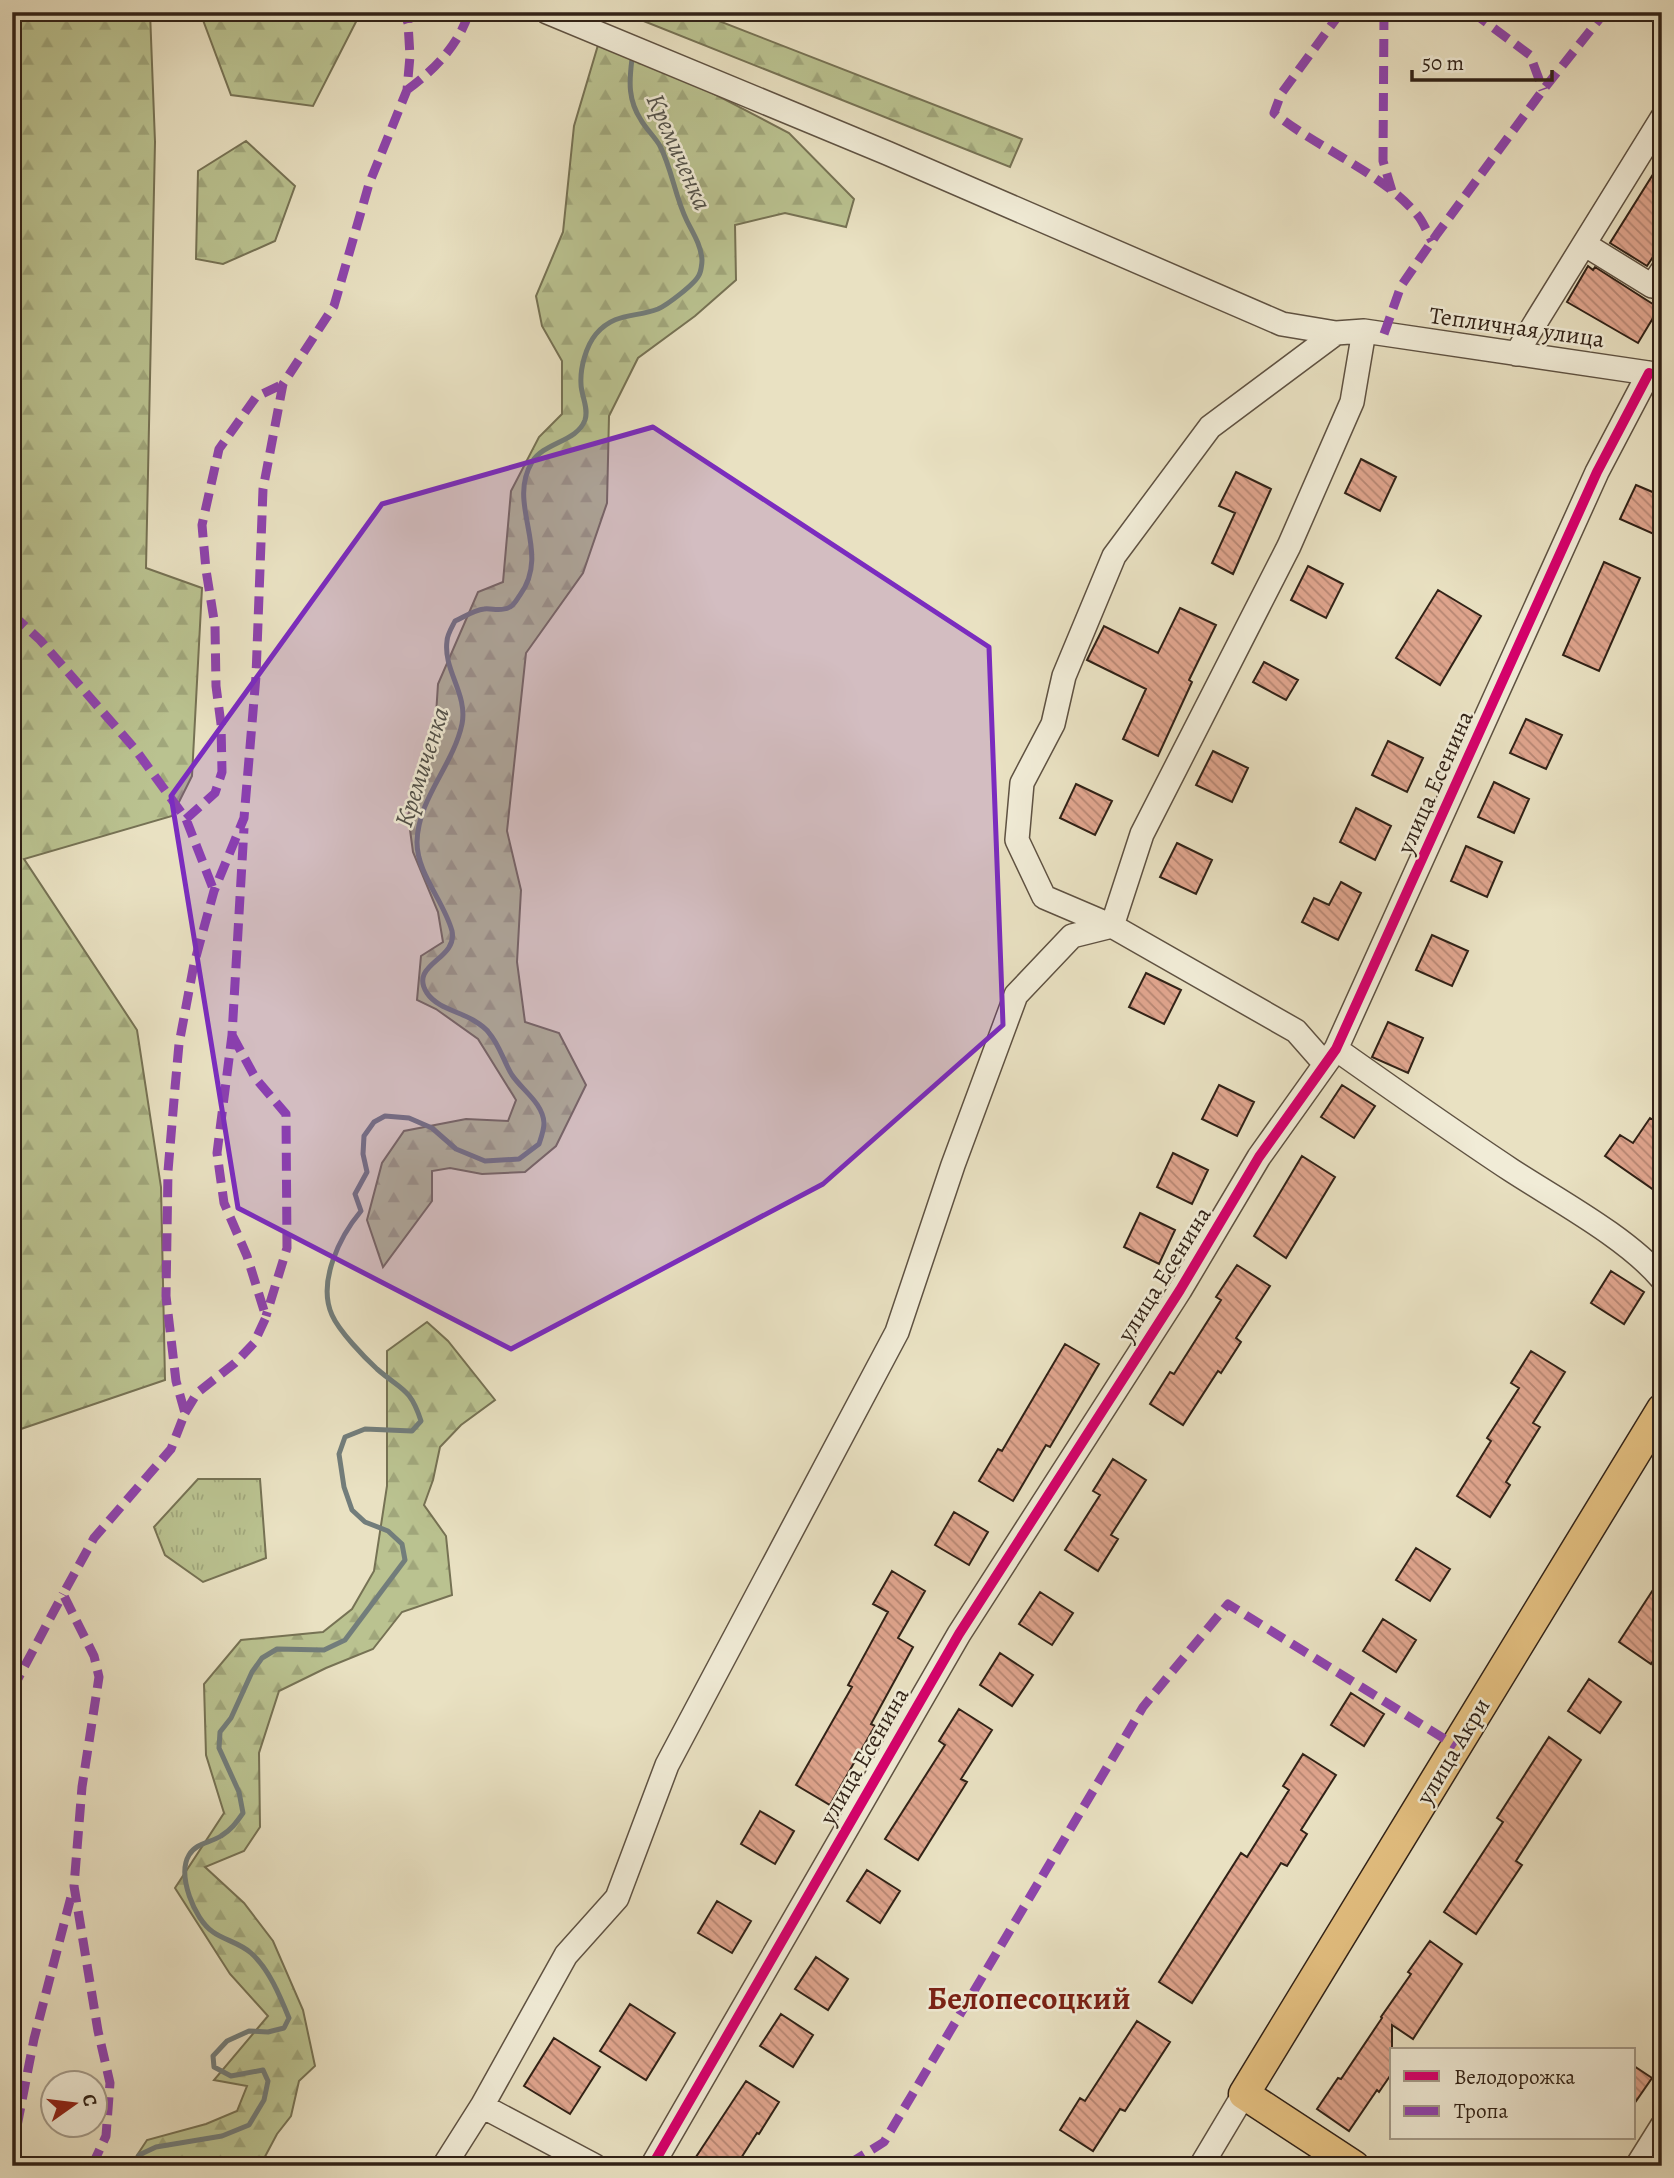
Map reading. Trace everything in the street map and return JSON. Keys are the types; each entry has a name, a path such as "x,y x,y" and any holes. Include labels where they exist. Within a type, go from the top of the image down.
{"main road":[{"name":"улица Акри","path":"1244,2094 1662,1409"},
{"path":"1244,2094 1354,2166"}],"street":[{"name":"Тепличная улица","path":"547,12 887,153 1282,324 1336,333 1364,331 1656,374"},
{"path":"1516,354 1662,118"},
{"path":"1584,244 1652,286 1662,271"},
{"path":"1112,926 1142,834 1289,546 1352,402 1364,331"},
{"path":"1336,333 1210,427 1114,556 1064,677 1053,724 1022,783 1017,840 1044,897 1112,926 1296,1031 1331,1057 1594,1223 1650,1264 1662,1279"},
{"name":"улица Есенина","path":"652,2166 960,1634 1180,1290 1259,1157 1331,1057 1597,472 1656,374"},
{"path":"444,2166 482,2106 566,1955 617,1898 667,1765 897,1332 953,1165 1016,995 1072,936 1112,926"},
{"path":"1200,2166 1244,2094"},
{"path":"482,2106 594,2166"},
{"path":"1637,2166 1662,2126"}],"highlighted area":[{"path":"653,427 989,647 1003,1025 823,1184 511,1349 238,1208 171,796 382,504"}],"green space":[{"path":"12,12 150,12 155,142 146,568 202,588 192,776 172,816 24,859 137,1030 161,1187 165,1380 12,1432"},
{"path":"200,12 361,12 313,106 231,95"},
{"path":"621,12 696,12 1022,139 1010,167"},
{"path":"601,35 789,133 854,199 846,227 785,213 735,225 736,280 695,316 638,358 609,416 607,503 583,573 526,653 507,831 521,890 517,962 525,1022 559,1033 586,1085 556,1146 525,1172 482,1174 450,1168 432,1171 432,1201 383,1267 367,1220 382,1163 404,1131 466,1119 508,1121 516,1100 478,1039 436,1009 417,1000 421,956 443,942 438,912 413,852 408,815 434,746 438,684 478,592 503,582 511,491 539,437 562,414 562,361 542,326 536,296 563,232 574,126"},
{"path":"246,141 295,186 275,241 223,264 196,259 198,171"},
{"path":"427,1322 448,1341 495,1400 461,1425 440,1447 424,1505 446,1536 452,1595 402,1612 373,1649 279,1691 259,1753 260,1827 244,1851 205,1867 244,1903 273,1941 303,2010 315,2066 299,2081 291,2116 277,2134 260,2166 130,2166 147,2140 206,2124 237,2111 247,2086 214,2080 268,2016 230,1974 175,1888 224,1813 206,1755 204,1684 241,1640 323,1632 352,1609 374,1571 387,1486 387,1351"},
{"path":"198,1479 260,1479 266,1558 203,1582 165,1555 154,1527"}],"building":[{"path":"1662,160 1662,243 1647,266 1610,243"},
{"path":"1588,266 1593,270 1595,267 1659,308 1638,343 1567,302"},
{"path":"1361,459 1396,477 1380,511 1345,493"},
{"path":"1236,472 1271,489 1233,574 1212,563 1235,513 1219,506"},
{"path":"1636,485 1662,496 1662,523 1656,535 1620,519"},
{"path":"1604,562 1640,578 1599,671 1563,655"},
{"path":"1308,566 1343,584 1326,618 1291,600"},
{"path":"1438,590 1481,616 1440,685 1396,658"},
{"path":"1180,608 1216,625 1189,680 1192,682 1158,756 1123,739 1146,689 1087,660 1104,626 1158,653"},
{"path":"1264,662 1298,680 1286,700 1253,682"},
{"path":"1526,719 1562,735 1546,769 1510,753"},
{"path":"1388,741 1423,758 1407,792 1372,775"},
{"path":"1213,751 1248,768 1232,802 1196,785"},
{"path":"1494,782 1529,799 1514,833 1478,817"},
{"path":"1076,784 1112,801 1095,835 1060,818"},
{"path":"1356,808 1391,826 1375,860 1340,842"},
{"path":"1177,843 1212,860 1196,894 1160,877"},
{"path":"1466,846 1502,862 1487,897 1451,881"},
{"path":"1341,882 1361,893 1338,940 1302,922 1314,898 1329,905"},
{"path":"1432,935 1468,951 1452,986 1416,970"},
{"path":"1146,973 1181,990 1164,1024 1129,1007"},
{"path":"1388,1022 1423,1038 1408,1073 1372,1057"},
{"path":"1219,1085 1254,1102 1237,1136 1202,1119"},
{"path":"1342,1085 1375,1106 1354,1138 1321,1117"},
{"path":"1650,1118 1662,1125 1662,1179 1654,1190 1605,1156 1620,1135 1633,1143"},
{"path":"1173,1153 1208,1170 1192,1204 1157,1187"},
{"path":"1302,1156 1335,1177 1286,1258 1254,1236"},
{"path":"1140,1213 1175,1230 1159,1264 1124,1247"},
{"path":"1237,1265 1270,1286 1236,1338 1241,1342 1221,1373 1218,1371 1183,1425 1150,1404 1170,1372 1174,1374 1221,1300 1216,1297"},
{"path":"1611,1271 1644,1292 1624,1324 1591,1303"},
{"path":"1065,1344 1099,1364 1050,1447 1046,1445 1013,1501 979,1481 998,1449 1002,1451"},
{"path":"1531,1351 1565,1372 1533,1423 1540,1427 1506,1482 1510,1485 1490,1517 1457,1496 1491,1441 1487,1438 1519,1388 1511,1383"},
{"path":"1113,1459 1146,1480 1111,1535 1118,1539 1098,1571 1065,1550 1100,1495 1093,1491"},
{"path":"954,1512 988,1532 969,1565 935,1545"},
{"path":"1416,1548 1450,1569 1430,1601 1396,1580"},
{"path":"892,1571 925,1591 898,1638 913,1647 871,1724 875,1726 830,1805 796,1785 852,1687 848,1685 888,1612 873,1604"},
{"path":"1662,1576 1662,1648 1651,1664 1619,1642"},
{"path":"1040,1592 1073,1613 1052,1645 1019,1624"},
{"path":"1383,1619 1416,1640 1396,1672 1363,1651"},
{"path":"1000,1653 1033,1675 1012,1706 980,1685"},
{"path":"1589,1679 1621,1702 1600,1733 1568,1711"},
{"path":"1351,1693 1384,1714 1364,1746 1331,1725"},
{"path":"959,1709 992,1730 961,1779 967,1782 918,1860 885,1839 945,1745 939,1741"},
{"path":"1549,1737 1581,1760 1516,1861 1522,1865 1476,1934 1444,1912 1503,1822 1497,1818"},
{"path":"1303,1754 1336,1775 1301,1830 1307,1834 1287,1866 1281,1863 1192,2003 1159,1982 1241,1853 1247,1857 1289,1790 1283,1786"},
{"path":"760,1811 794,1831 775,1864 741,1844"},
{"path":"867,1870 900,1891 880,1923 847,1901"},
{"path":"717,1901 751,1921 732,1953 698,1933"},
{"path":"1430,1941 1462,1964 1413,2039 1392,2025 1390,2076 1349,2131 1317,2109 1382,2018 1411,1974 1408,1972"},
{"path":"816,1957 848,1979 828,2010 795,1989"},
{"path":"630,2004 675,2033 646,2080 600,2051"},
{"path":"781,2014 813,2035 793,2067 760,2046"},
{"path":"1137,2021 1170,2042 1125,2111 1120,2109 1093,2151 1060,2130 1080,2098 1085,2101"},
{"path":"554,2038 600,2067 570,2114 524,2086"},
{"path":"1636,2067 1652,2078 1636,2101"},
{"path":"746,2081 779,2102 759,2134 757,2133 736,2166 690,2166"}],"waterway":[{"name":"Кремиченка","path":"134,2166 139,2155 156,2147 222,2136 249,2125 264,2100 268,2081 263,2070 231,2076 214,2067 213,2056 227,2041 249,2031 268,2032 284,2028 289,2018 269,1975 257,1959 247,1950 217,1935 206,1926 194,1907 186,1885 186,1864 192,1851 225,1834 243,1813 239,1792 219,1748 220,1732 231,1718 252,1672 262,1658 277,1649 324,1650 345,1640 405,1560 402,1544 388,1531 365,1522 352,1510 344,1487 339,1454 345,1437 365,1429 412,1431 421,1421 409,1395 377,1369 346,1336 335,1321 328,1302 327,1288 333,1260 346,1233 361,1211 355,1194 367,1172 363,1154 364,1136 374,1122 385,1116 409,1118 432,1128 456,1149 485,1161 519,1159 539,1144 543,1131 540,1109 512,1075 488,1031 473,1020 436,1002 427,993 423,983 424,975 448,949 452,941 452,931 421,865 417,842 423,811 458,739 462,724 462,702 448,662 448,636 455,621 469,614 511,606 529,578 532,562 525,511 525,478 537,455 575,433 585,420 581,378 589,345 596,334 610,322 650,312 668,303 692,284 700,272 700,249 683,212 664,155 634,105 630,83 632,59"}],"marked path":[{"path":"92,2166 106,2136 110,2083 98,2031 74,1886 82,1787 99,1677 94,1656 63,1594 94,1538 171,1449 185,1413 176,1381 166,1296 168,1171 175,1088 179,1044 194,964 214,891 244,818 256,676 263,489 283,384 334,306 369,184 407,90 410,56 408,23 404,12"},
{"path":"407,90 427,74 452,46 469,12"},
{"path":"1341,12 1281,94 1274,113 1388,188 1419,217 1432,241"},
{"path":"1384,12 1383,161 1392,191"},
{"path":"1472,12 1530,55 1543,90"},
{"path":"1384,334 1401,286 1543,90 1605,12"},
{"path":"186,819 215,793 222,772 215,626 202,525 219,449 256,397 283,384"},
{"path":"12,614 40,640 135,749 186,819 214,891"},
{"path":"185,1413 197,1393 235,1363 254,1343 266,1317 247,1256 224,1203 217,1153 232,1035 244,828"},
{"path":"232,1035 256,1079 286,1114 287,1248 266,1316"},
{"path":"12,1690 63,1594"},
{"path":"851,2166 855,2160 884,2142 1143,1707 1228,1604 1456,1746"},
{"path":"12,2152 34,2039 72,1893"}],"cycle path":[{"path":"652,2166 959,1634 1180,1290 1259,1157 1336,1049 1597,472 1649,373"}],"district":[{"name":"Белопесоцкий","path":"1029,1998"}]}
